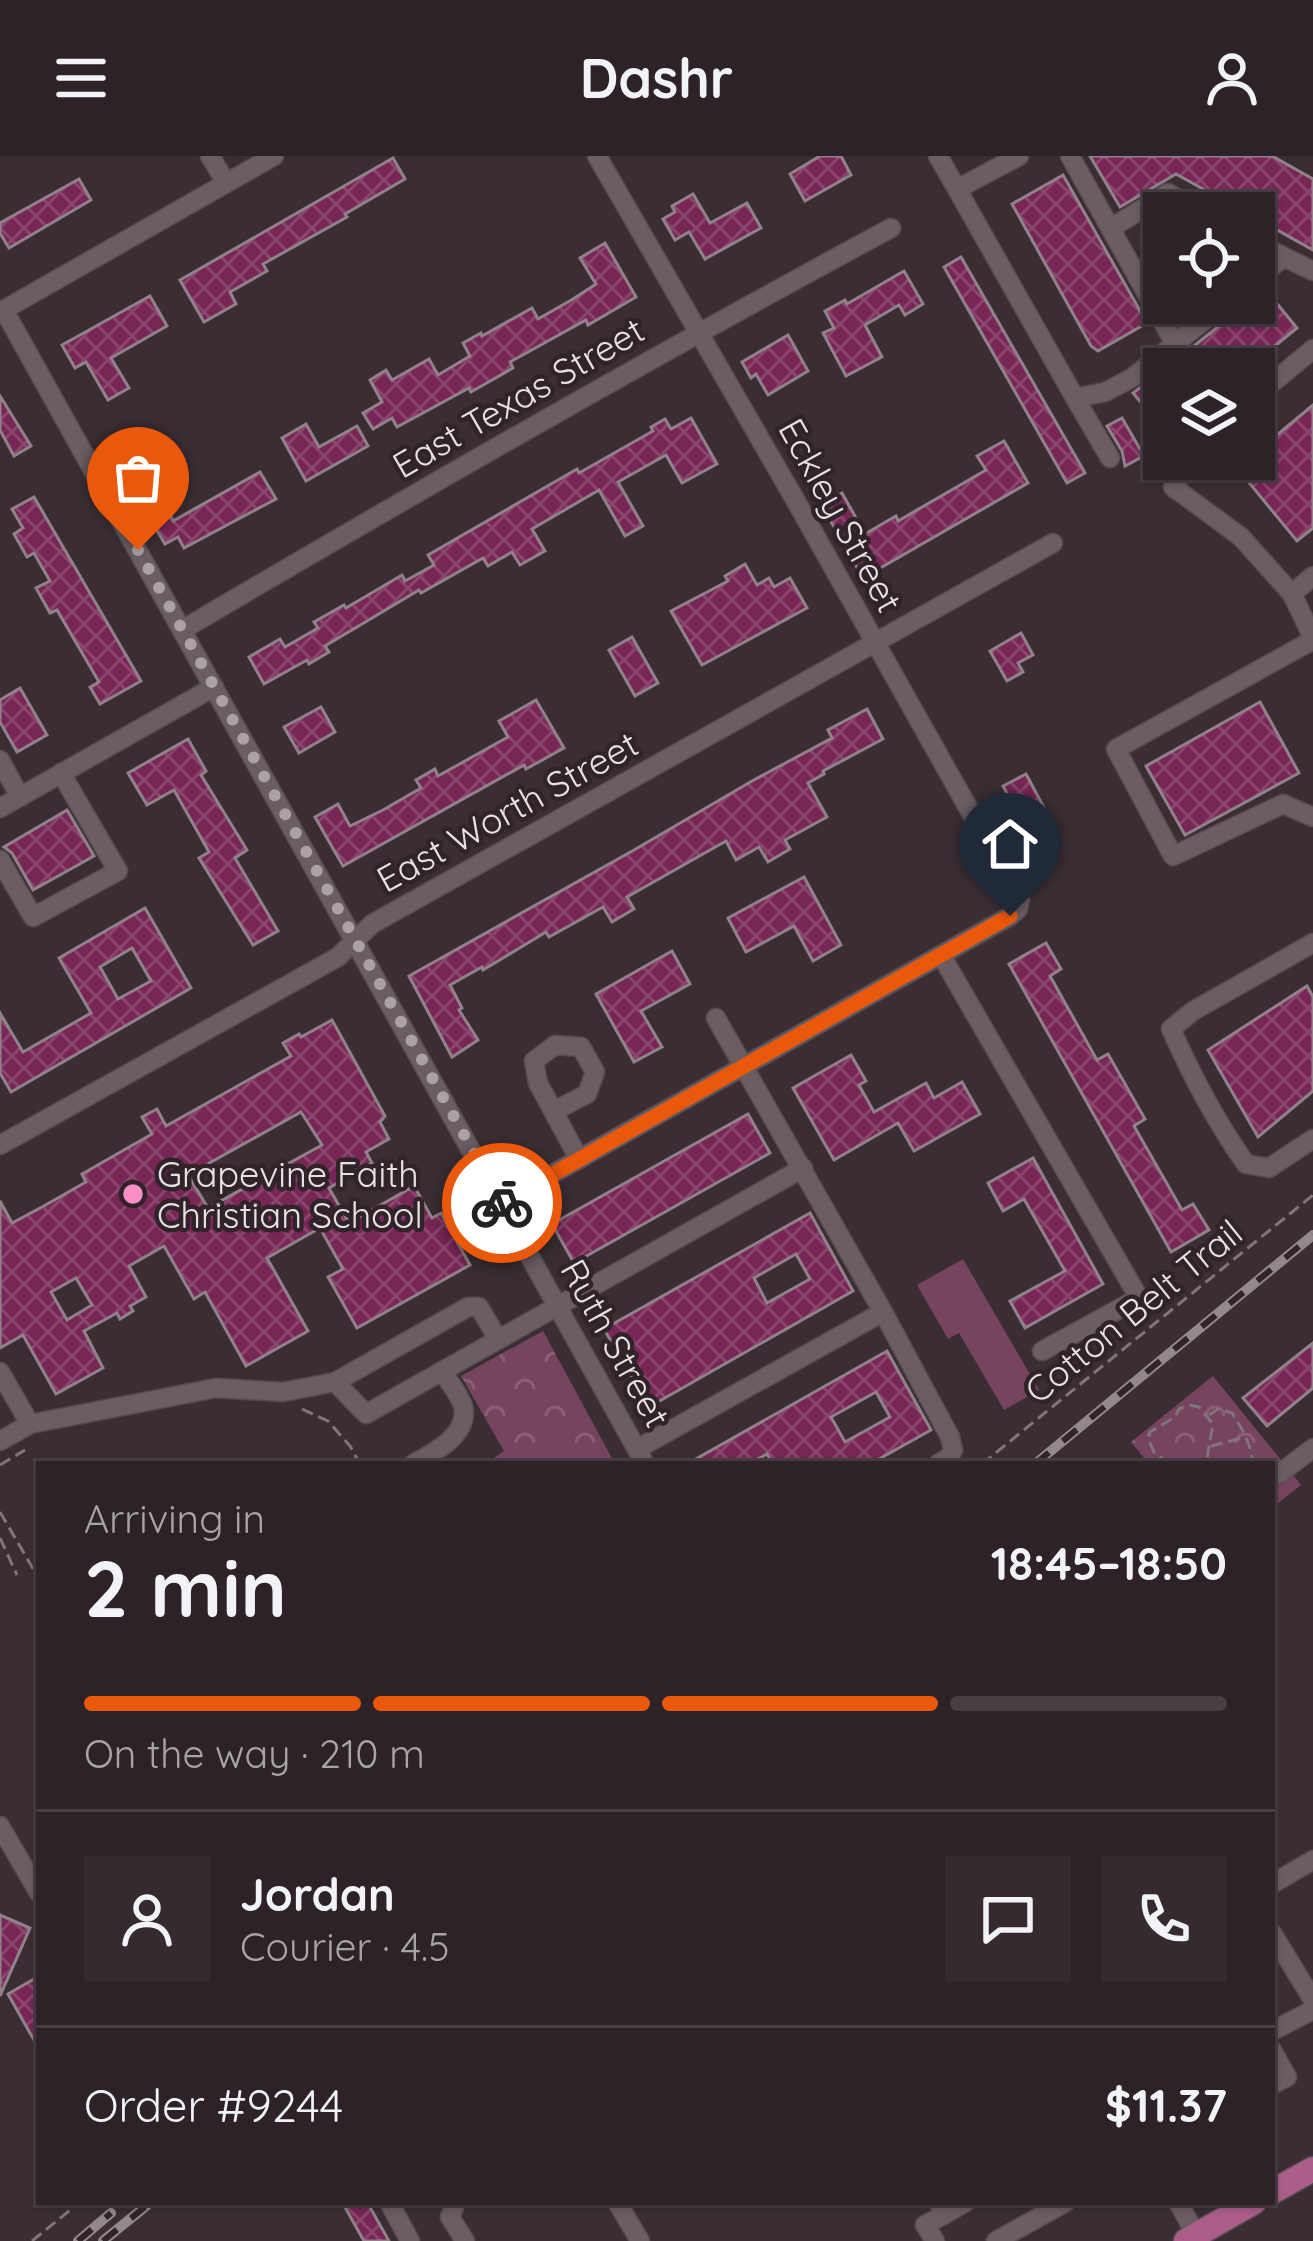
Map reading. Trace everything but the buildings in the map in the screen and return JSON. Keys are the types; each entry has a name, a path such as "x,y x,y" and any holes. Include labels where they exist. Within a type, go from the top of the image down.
{"main road":[{"path":"1275,2190 1313,2169"},
{"path":"1191,2238 1250,2205"}],"street":[{"path":"210,156 226,183"},
{"path":"2,311 274,156"},
{"name":"Eckley Street","path":"597,156 1015,888 1020,900 1010,916 941,955"},
{"path":"938,156 1111,458"},
{"path":"957,189 1019,156"},
{"path":"1070,156 1143,285"},
{"path":"1112,228 1143,209"},
{"name":"East Texas Street","path":"182,631 698,332 892,228"},
{"path":"1275,252 1313,271"},
{"path":"1275,264 1284,257"},
{"name":"Ruth Street","path":"2,311 641,1457"},
{"path":"1163,324 1174,344"},
{"path":"1076,398 1105,392 1132,378 1199,324"},
{"path":"1275,381 1313,349"},
{"path":"1178,480 1173,487 1241,537 1292,594 1312,635 1116,749 1173,856 1283,804 1313,817"},
{"name":"East Worth Street","path":"0,1145 338,957 372,925 1053,543"},
{"path":"1292,594 1313,576"},
{"path":"0,808 214,688"},
{"path":"0,760 20,796"},
{"path":"0,860 33,917 118,871 62,773"},
{"path":"1313,943 1193,1011 1171,1029 1222,1130 1246,1164 1269,1168 1313,1139"},
{"path":"501,1203 941,955 1139,1298 1042,1351"},
{"path":"716,1018 950,1437 953,1450 943,1461"},
{"path":"554,1112 579,1159"},
{"path":"335,1382 367,1414 803,1168"},
{"path":"0,1441 30,1424 216,1388 283,1392 335,1382 468,1307 479,1307 498,1339"},
{"path":"641,1457 884,1312"},
{"path":"418,1461 460,1430 464,1408 442,1371"},
{"path":"0,1372 30,1424"},
{"path":"1279,1474 1313,1448"},
{"path":"0,1826 36,1888"},
{"path":"1275,1882 1313,1860"},
{"path":"1275,1938 1313,2000"},
{"path":"1275,2029 1313,2010"},
{"path":"1275,2055 1287,2077 1275,2083"},
{"path":"391,2205 410,2241"},
{"path":"455,2205 450,2216 465,2241"},
{"path":"619,2205 640,2241"},
{"path":"996,2241 1061,2205"},
{"path":"1179,2205 1191,2238"},
{"path":"935,2241 926,2225 941,2208"}],"path":[{"name":"Cotton Belt Trail","path":"986,1461 1313,1195"},
{"path":"283,1392 305,1411 328,1421 358,1461"},
{"path":"1165,1461 1154,1453 1150,1432 1189,1405 1199,1407 1213,1424 1206,1461"},
{"path":"1207,1416 1218,1409 1232,1413 1250,1444 1252,1461"},
{"path":"1209,1446 1244,1437"},
{"path":"0,1512 36,1574"},
{"path":"0,1538 17,1575"},
{"path":"32,2241 76,2205"}],"green space":[{"path":"963,1259 1039,1390 1004,1410 959,1333 948,1339 917,1285"},
{"path":"543,1331 613,1461 497,1461 495,1457 504,1451 461,1376"},
{"path":"1213,1376 1301,1485 1275,1506 1275,1461 1147,1461 1131,1442"}],"railway":[{"path":"1039,1461 1313,1235"},
{"path":"103,2241 147,2205"},
{"path":"78,2241 111,2213"}],"way so far":[{"path":"138,550 502,1203"}],"place":[{"name":"Grapevine Faith Christian School","path":"133,1194"}],"route":[{"path":"502,1203 1010,916"}]}
